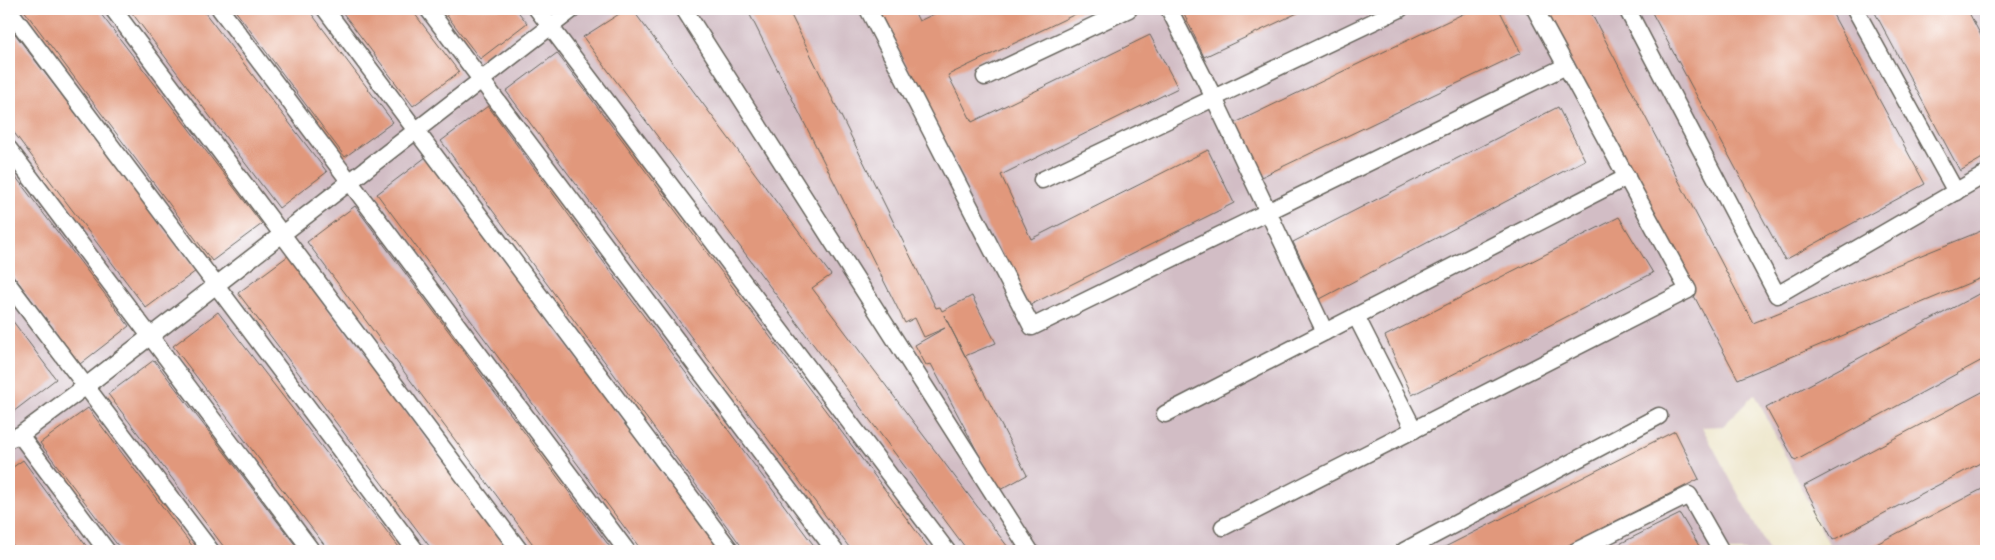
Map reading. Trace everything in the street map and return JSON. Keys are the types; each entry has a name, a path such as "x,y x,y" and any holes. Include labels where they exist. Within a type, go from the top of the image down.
{"lane":[{"path":"113,9 520,551"},
{"path":"220,9 348,183 626,551"},
{"path":"325,9 731,551"},
{"path":"428,9 835,551"},
{"path":"537,9 947,551"},
{"path":"107,551 14,437 86,386 573,9"},
{"path":"684,9 1030,551"},
{"path":"868,9 1032,327 1566,66"},
{"path":"986,77 1129,9"},
{"path":"1169,9 1214,98 1325,332"},
{"path":"1042,180 1400,9"},
{"path":"1223,527 1688,290 1535,9"},
{"path":"1627,9 1777,295 1986,174"},
{"path":"1855,9 1956,192"},
{"path":"9,10 416,551"},
{"path":"9,149 312,551"},
{"path":"1165,414 1626,177"},
{"path":"9,284 211,551"},
{"path":"1356,316 1414,430"},
{"path":"1404,551 1659,416"},
{"path":"1576,551 1689,495 1721,551"}],"shaded area":[{"path":"9,9 1986,9 1986,551 1832,551 1755,394 1723,426 1702,427 1769,551 9,551"}],"building":[{"path":"23,9 97,9 262,224 212,261"},
{"path":"129,9 202,9 327,172 279,208"},
{"path":"234,9 308,9 393,122 345,157"},
{"path":"340,9 411,9 459,72 413,106"},
{"path":"442,9 516,9 527,23 480,59"},
{"path":"627,9 632,9 831,275 812,288 1011,551 968,551 583,37"},
{"path":"747,9 788,9 936,308 940,307 942,311 972,296 996,343 965,356 1027,475 998,491 931,364 926,365 915,345 945,328 924,337 915,318 905,323"},
{"path":"878,9 913,9 919,21 945,9 1086,9 948,75 972,122 1150,35 1178,88 1001,175 1031,239 1208,150 1234,203 1028,306"},
{"path":"1182,9 1306,9 1204,57"},
{"path":"1473,9 1499,9 1521,53 1261,177 1235,123"},
{"path":"1542,9 1589,9 1753,323 1986,229 1986,276 1738,379"},
{"path":"1650,9 1830,9 1925,184 1785,260"},
{"path":"1873,9 1967,9 1986,45 1986,156 1960,171"},
{"path":"9,26 196,271 146,308 9,126"},
{"path":"557,53 931,551 852,551 506,91"},
{"path":"488,106 818,551 745,551 441,141"},
{"path":"1558,107 1585,160 1320,299 1293,242"},
{"path":"426,157 720,551 642,551 377,194"},
{"path":"9,168 129,326 80,364 9,270"},
{"path":"355,206 613,551 538,551 307,242"},
{"path":"1619,217 1653,273 1412,395 1385,336"},
{"path":"288,256 510,551 433,551 238,293"},
{"path":"1986,290 1986,358 1795,461 1766,408"},
{"path":"218,312 402,551 329,551 173,346"},
{"path":"9,316 56,379 9,415"},
{"path":"154,360 300,551 227,551 108,394"},
{"path":"1986,390 1986,460 1833,540 1804,486"},
{"path":"88,408 196,551 122,551 40,443"},
{"path":"1675,431 1699,479 1557,551 1437,551"},
{"path":"23,460 90,551 17,551 9,540 9,470"},
{"path":"1986,487 1986,551 1863,551"},
{"path":"1680,514 1702,551 1605,551"}]}
